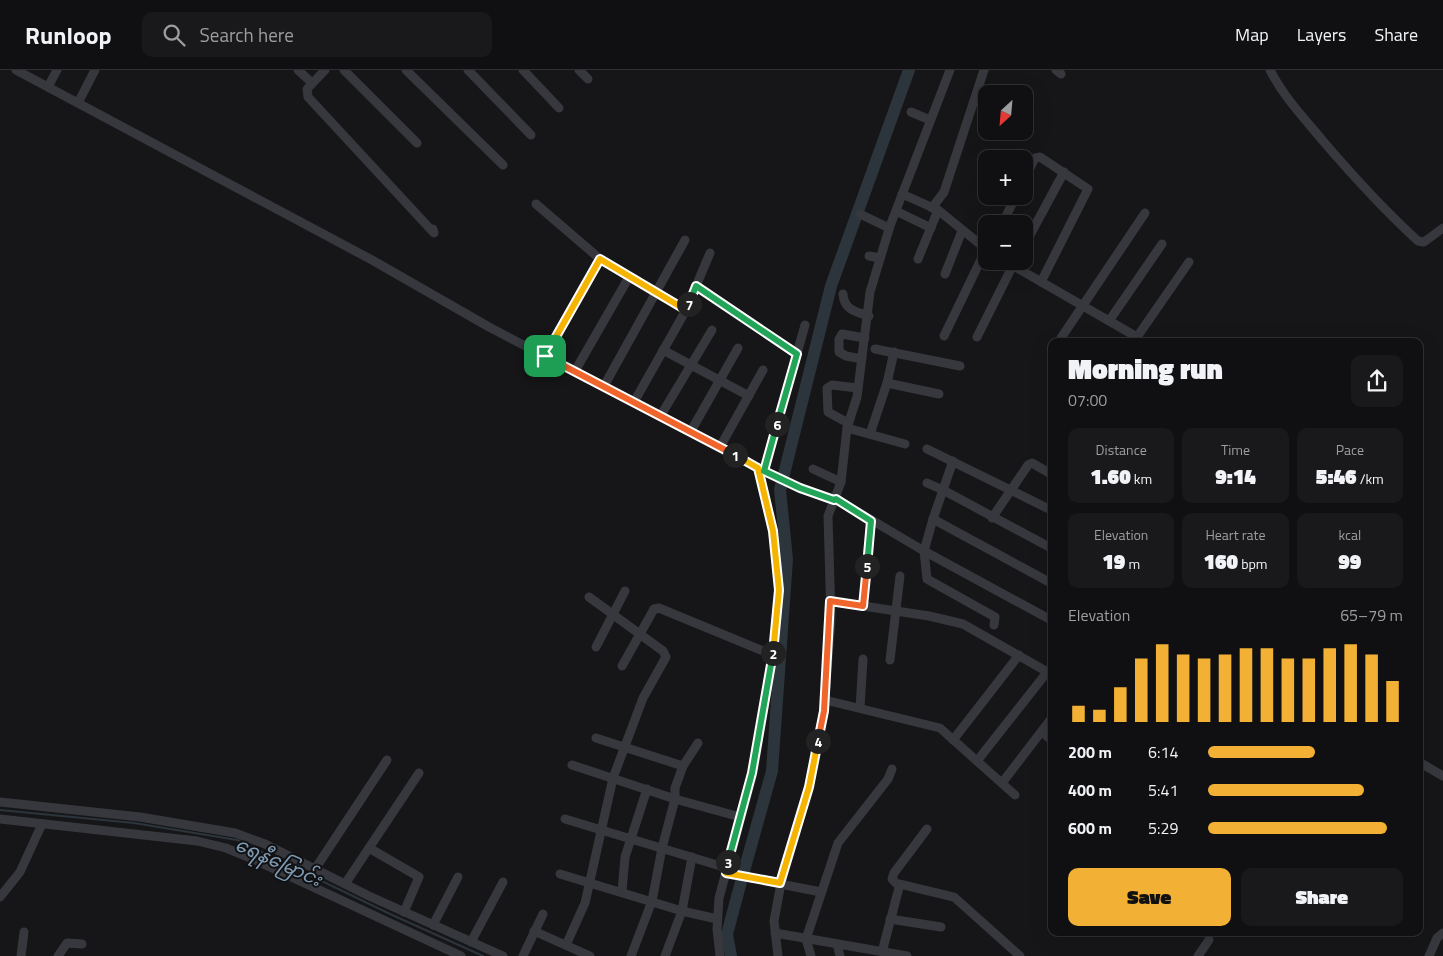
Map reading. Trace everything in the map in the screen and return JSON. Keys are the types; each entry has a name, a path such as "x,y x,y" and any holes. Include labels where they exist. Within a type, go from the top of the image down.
{"street":[{"path":"16,70 372,260 489,327 661,415 761,469 800,488 835,500 1048,618"},
{"path":"48,87 57,70"},
{"path":"78,103 95,70"},
{"path":"298,70 312,83"},
{"path":"325,70 306,92 311,101 434,233 434,229"},
{"path":"344,70 417,143"},
{"path":"406,70 503,165"},
{"path":"468,70 532,135"},
{"path":"523,70 559,108"},
{"path":"580,70 588,79"},
{"path":"778,956 774,921 780,883 809,787 825,700 830,601 828,516 841,482 848,425 858,388 869,316 870,292 902,194 950,70"},
{"path":"918,259 931,228 935,209 944,192 984,70"},
{"path":"1270,70 1276,84 1299,113 1363,187 1409,233 1418,241 1424,242 1443,228"},
{"path":"911,112 930,120"},
{"path":"1033,164 1037,157 1085,186 1088,192 1041,282"},
{"path":"1033,229 1064,172"},
{"path":"902,194 935,209 978,243"},
{"path":"536,204 600,259 686,310"},
{"path":"896,211 931,228"},
{"path":"1060,338 1145,213"},
{"path":"860,214 890,228"},
{"path":"945,274 962,230"},
{"path":"604,386 685,240"},
{"path":"1109,321 1162,244"},
{"path":"634,402 686,310 710,253"},
{"path":"869,256 880,258"},
{"path":"545,356 600,259"},
{"path":"1022,270 1134,336 1140,335 1189,262"},
{"path":"944,336 978,266"},
{"path":"977,337 1008,270"},
{"path":"575,371 628,277"},
{"path":"696,286 797,354"},
{"path":"844,294 844,301 849,309 869,316"},
{"path":"720,956 716,919 719,898 752,773 773,655 779,590 773,531 761,469 805,325"},
{"path":"661,415 712,330"},
{"path":"862,359 846,356 840,352 839,339 842,334 865,338"},
{"path":"691,432 738,348"},
{"path":"875,349 960,366"},
{"path":"663,350 749,396"},
{"path":"870,434 887,384 894,352"},
{"path":"720,447 763,370"},
{"path":"887,384 939,394"},
{"path":"858,388 832,385 827,388 828,412 848,425 870,434 905,444"},
{"path":"927,449 1048,508"},
{"path":"953,461 924,551 927,579 994,616 994,625"},
{"path":"992,518 1032,463 1048,472"},
{"path":"813,469 841,482"},
{"path":"927,483 1048,546"},
{"path":"934,519 1048,581"},
{"path":"863,606 871,521"},
{"path":"890,660 900,576"},
{"path":"596,647 626,591"},
{"path":"566,945 585,903 588,882 613,778 643,698 666,657 663,651 589,597"},
{"path":"830,601 962,624 1048,671"},
{"path":"622,666 654,609 659,608 773,655"},
{"path":"954,740 1019,655"},
{"path":"860,708 862,659"},
{"path":"977,761 1048,674"},
{"path":"825,700 926,723 940,728 1015,795"},
{"path":"1002,783 1048,723"},
{"path":"1042,732 1048,737"},
{"path":"596,738 683,766"},
{"path":"631,956 652,901 662,848 675,798 675,788 683,766 698,743"},
{"path":"315,869 387,760"},
{"path":"1423,764 1443,776"},
{"path":"572,765 647,790 740,817"},
{"path":"811,956 806,939 838,843 888,779 892,769"},
{"path":"345,884 419,773"},
{"path":"622,892 625,857 647,790"},
{"path":"0,802 140,817 235,833 265,844 404,912 503,956"},
{"path":"0,819 197,841 226,848 254,858 461,956"},
{"path":"565,819 692,857 742,877 821,892"},
{"path":"0,898 20,872 42,824"},
{"path":"899,886 892,879 894,874 927,829"},
{"path":"369,848 420,877 404,912"},
{"path":"665,956 682,911 692,857"},
{"path":"560,874 682,911 716,919"},
{"path":"433,925 458,877"},
{"path":"471,942 503,882"},
{"path":"899,886 900,884 954,897 1020,956"},
{"path":"882,952 899,886"},
{"path":"523,956 543,914"},
{"path":"890,919 940,927"},
{"path":"534,931 590,956"},
{"path":"21,956 24,932"},
{"path":"775,933 907,956"},
{"path":"1429,956 1437,938 1443,933"},
{"path":"1198,956 1209,940"},
{"path":"58,956 68,943 82,944"},
{"path":"837,944 840,956"}],"waterway":[{"path":"744,871 772,771 787,559 780,490 831,286 909,70"},
{"name":"ရေနီမြောင်း","path":"0,810 134,823 237,840 390,914 483,956"},
{"path":"731,956 727,934 741,882"}],"route":[{"path":"600,259 686,310 696,286 797,354 764,471 800,488 834,500 836,499 871,521 863,606 830,601 824,711 809,787 780,883 726,873 752,773 761,727 773,655 779,590 773,531 758,468 667,418 545,356 600,259"}]}
